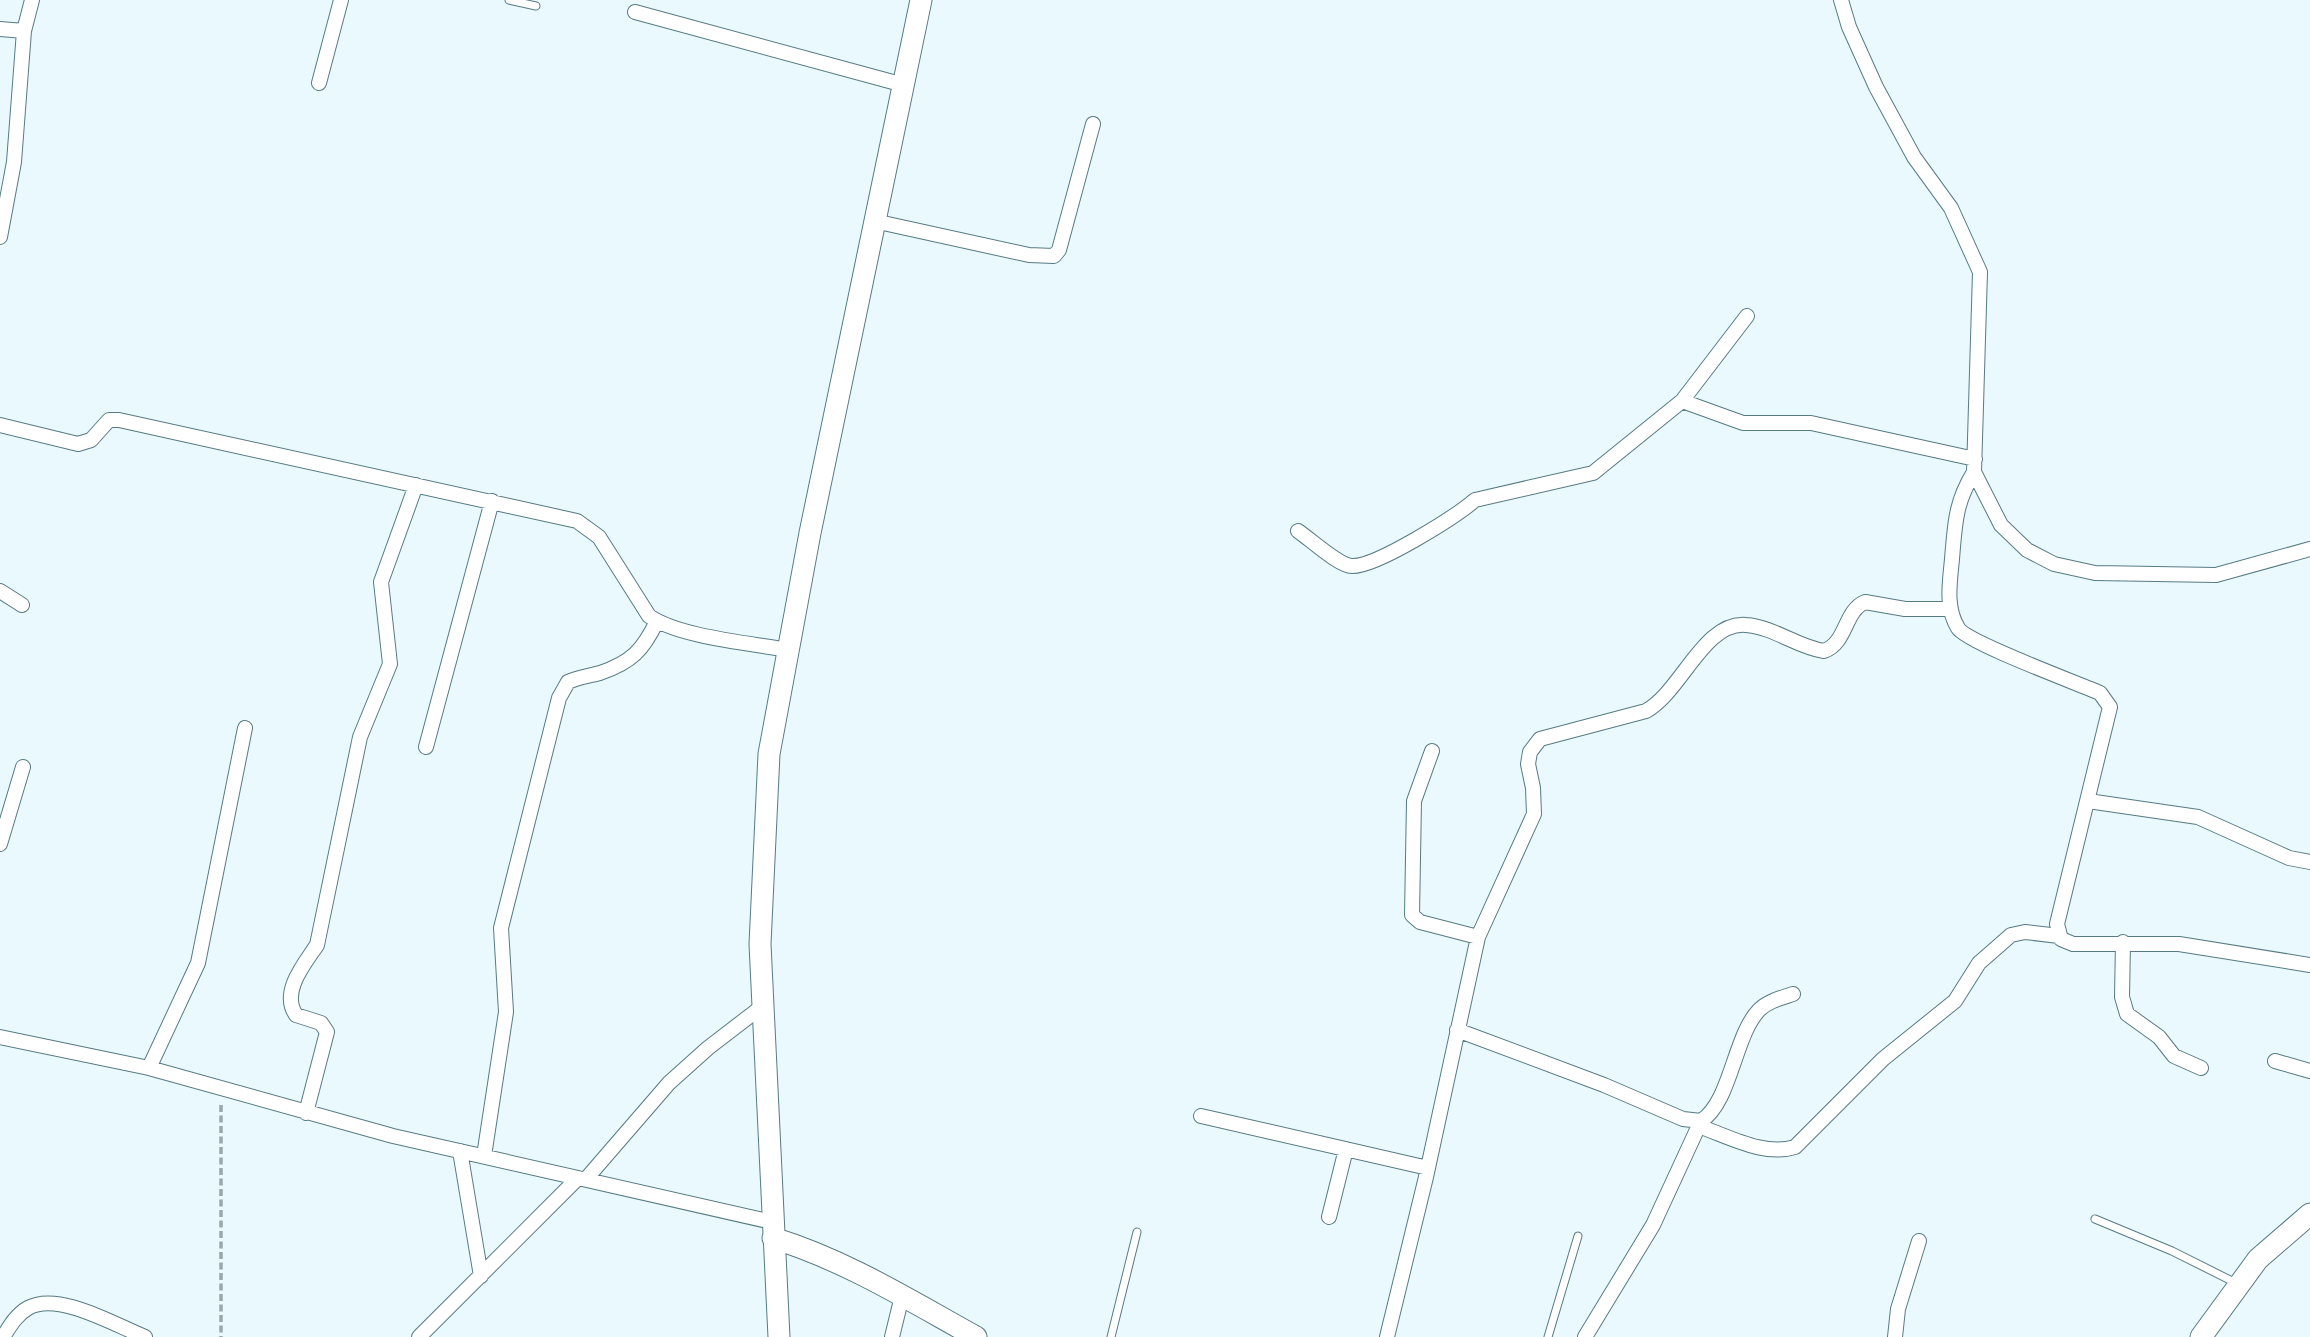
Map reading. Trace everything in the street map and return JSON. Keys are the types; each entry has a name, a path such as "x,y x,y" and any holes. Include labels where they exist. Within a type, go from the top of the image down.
{"main road":[{"path":"779,1337 760,944 769,754 874,221 921,0"},
{"path":"2201,1337 2258,1259 2310,1214"},
{"path":"772,1230 902,1296 975,1337"}],"street":[{"path":"0,237 16,150 24,31 32,0"},
{"path":"319,83 341,0"},
{"path":"1842,0 1849,27 1876,88 1914,158 1951,208 1980,272 1974,466 1957,502 1949,593 1951,609 1960,631 1967,637 2100,693 2106,699 2109,717 2057,924 2059,936"},
{"path":"635,12 904,85"},
{"path":"0,29 24,31"},
{"path":"874,221 1029,255 1054,256 1059,250 1093,124"},
{"path":"1298,531 1345,564 1354,566 1376,560 1460,513 1475,500 1592,473 1682,401 1747,316"},
{"path":"1682,401 1743,423 1811,423 1974,466"},
{"path":"0,425 78,444 91,440 109,420 120,419 555,514 590,528 599,537 649,616 657,621 676,629 788,650"},
{"path":"1974,466 2001,524 2014,539 2045,559 2068,567 2095,573 2216,575 2310,549"},
{"path":"306,1113 327,1028 296,1015 291,1004 300,965 317,945 360,737 390,664 381,582 416,485"},
{"path":"426,747 492,501"},
{"path":"0,591 22,605"},
{"path":"1387,1337 1428,1168 1478,937 1534,814 1533,788 1528,764 1530,752 1540,739 1646,711 1661,703 1706,644 1733,626 1763,628 1824,651 1837,643 1856,608 1865,602 1905,609 1951,609"},
{"path":"484,1156 506,1012 501,928 559,698 568,682 618,666 633,657 645,646 657,621"},
{"path":"149,1068 198,963 245,727"},
{"path":"1432,751 1414,801 1412,915 1420,922 1478,937"},
{"path":"0,844 3,823 23,767"},
{"path":"2088,801 2198,817 2276,852 2310,862"},
{"path":"1457,1030 1763,1149 1784,1151 1795,1147 1884,1059 1955,1001 1979,963 2011,935 2025,932 2059,936 2073,944 2123,942 2237,951 2310,965"},
{"path":"2123,942 2122,997 2127,1014 2159,1037 2174,1056 2201,1068"},
{"path":"1586,1337 1648,1235 1700,1123 1713,1108 1754,1016 1767,1004 1793,993"},
{"path":"419,1337 582,1178 668,1083 764,1005"},
{"path":"0,1037 149,1068 306,1113 582,1178 772,1230"},
{"path":"2275,1060 2310,1071"},
{"path":"1201,1116 1428,1168"},
{"path":"1329,1217 1346,1149"},
{"path":"460,1151 481,1276"},
{"path":"1895,1337 1898,1309 1919,1241"},
{"path":"892,1337 902,1296"},
{"path":"4,1337 17,1316 29,1307 44,1302 65,1304 145,1337"}],"lane":[{"path":"509,0 536,6"},
{"path":"2095,1219 2172,1251 2239,1284"},
{"path":"1111,1337 1136,1231"},
{"path":"1548,1337 1578,1236"}],"path":[{"path":"220,1088 221,1337"}]}
